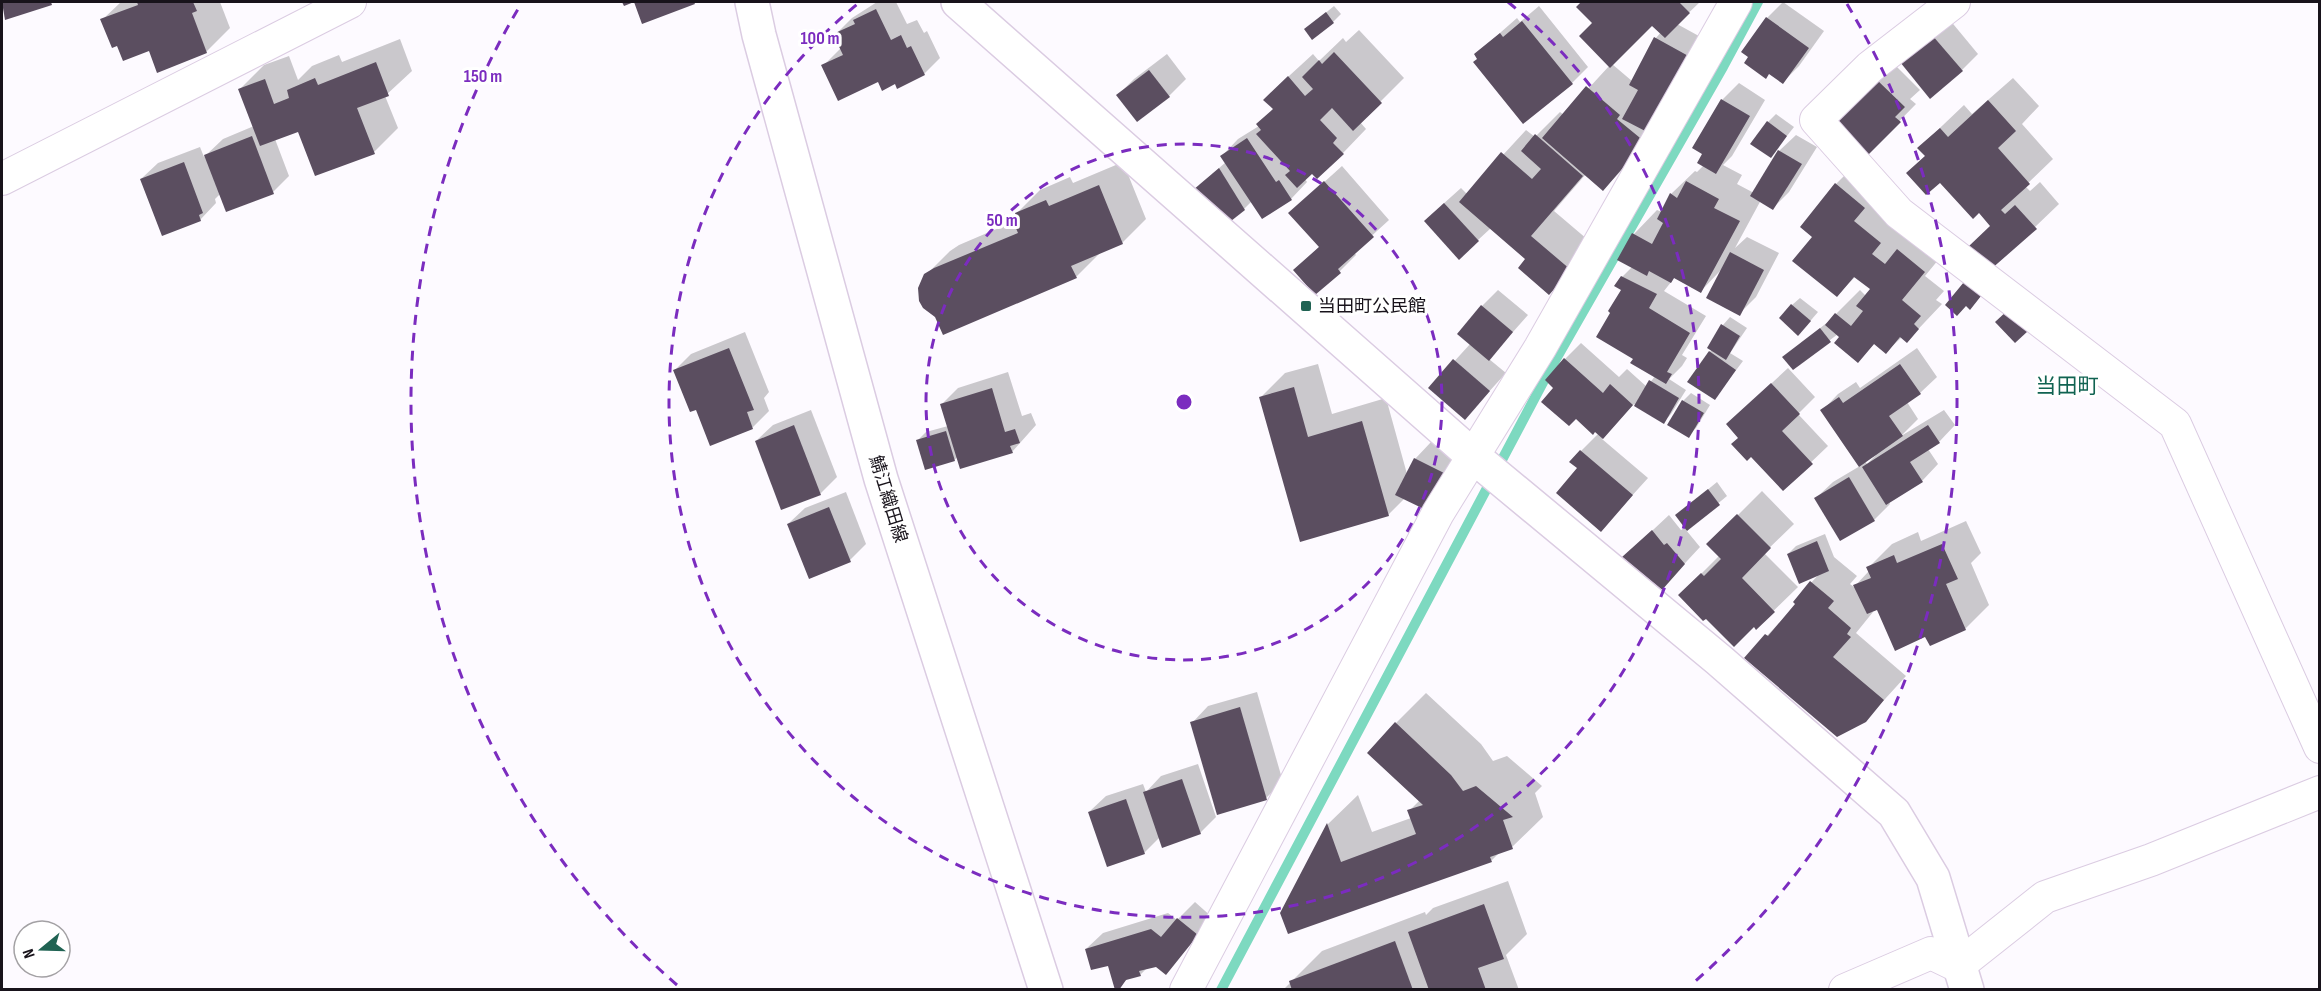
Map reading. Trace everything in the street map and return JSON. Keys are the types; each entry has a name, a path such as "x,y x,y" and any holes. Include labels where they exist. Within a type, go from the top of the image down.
{"street":[{"path":"2,179 350,2"},
{"name":"鯖江織田線","path":"752,2 759,35 881,479 1046,990"},
{"path":"958,2 1474,457 1719,660 1894,813 1933,878 1963,978"},
{"path":"1186,990 1438,513 1540,348 1736,2"},
{"path":"1954,2 1870,67 1816,120 1899,213 2175,424 2319,747"},
{"path":"1963,978 2045,897 2151,860 2319,792"},
{"path":"1845,990 1931,953 1963,978"}],"building":[{"path":"2,2 51,2 52,5 5,20"},
{"path":"137,2 193,2 197,11 192,13 207,53 157,73 149,51 123,61 117,46 112,48 100,19 138,5"},
{"path":"622,2 634,2 624,6"},
{"path":"634,2 694,2 695,4 642,24"},
{"path":"1581,2 1679,2 1690,13 1665,38 1652,26 1610,68 1579,36 1592,23 1576,7"},
{"path":"876,9 891,40 901,35 907,48 911,46 925,75 897,89 895,84 882,91 878,82 838,101 821,65 843,55 833,34 855,24 853,20"},
{"path":"1326,12 1334,23 1312,40 1304,29"},
{"path":"1766,17 1809,48 1783,84 1769,74 1766,79 1744,63 1748,57 1741,52"},
{"path":"1522,21 1573,84 1523,124 1473,62 1477,59 1474,54 1500,33 1503,37"},
{"path":"1932,35 1963,71 1930,99 1900,62"},
{"path":"1654,37 1692,58 1651,134 1622,119 1638,90 1629,85"},
{"path":"1334,52 1382,103 1353,131 1332,108 1320,120 1337,138 1333,143 1344,154 1317,179 1312,174 1297,188 1285,175 1290,171 1256,134 1261,130 1256,124 1273,109 1263,100 1288,76 1305,96 1313,89 1302,77 1319,60 1322,64"},
{"path":"376,62 389,96 357,108 375,154 315,176 298,132 260,146 238,89 265,79 274,104 289,98 287,90 315,78 318,85"},
{"path":"1149,70 1170,97 1137,122 1116,95"},
{"path":"1877,80 1905,107 1895,117 1901,122 1868,155 1836,123"},
{"path":"1586,86 1620,115 1617,119 1645,142 1603,191 1542,138"},
{"path":"1721,99 1750,116 1716,174 1697,163 1702,154 1692,148"},
{"path":"1988,100 2016,131 1998,148 2030,184 2001,210 2005,214 2015,205 2037,229 1990,270 1969,246 1990,226 1979,213 1973,219 1940,183 1926,195 1906,173 1925,156 1917,148 1940,128 1948,137"},
{"path":"1767,121 1787,136 1771,158 1750,144"},
{"path":"1535,134 1583,176 1531,236 1571,270 1549,295 1518,268 1525,259 1459,202 1501,152 1532,179 1541,169 1521,151"},
{"path":"252,136 274,194 226,212 204,155"},
{"path":"1247,138 1276,182 1279,180 1292,200 1262,219 1220,156"},
{"path":"1778,150 1802,164 1773,210 1750,196"},
{"path":"184,162 203,213 199,215 201,221 162,236 140,179"},
{"path":"1219,168 1245,210 1231,221 1193,190"},
{"path":"1324,181 1374,237 1338,269 1341,273 1315,295 1293,270 1319,247 1288,213"},
{"path":"1686,181 1719,199 1714,208 1740,221 1701,293 1674,278 1671,283 1649,271 1647,276 1617,260 1632,233 1652,244 1663,223 1657,219 1670,193 1677,198"},
{"path":"1835,183 1865,208 1854,221 1881,243 1872,254 1885,264 1897,249 1925,272 1902,300 1921,316 1914,324 1919,329 1907,343 1900,337 1886,354 1874,344 1858,363 1834,343 1839,337 1825,325 1835,313 1851,326 1863,311 1856,306 1870,289 1854,277 1837,297 1792,261 1812,237 1800,227"},
{"path":"1099,185 1123,244 1071,266 1077,278 943,335 935,317 923,308 919,301 918,288 924,274 1018,233 1013,221 1017,219 1015,213 1046,200 1049,206"},
{"path":"1444,203 1479,241 1459,260 1424,221"},
{"path":"1730,252 1764,270 1740,316 1706,298"},
{"path":"1621,276 1657,294 1649,308 1690,333 1667,372 1672,374 1666,384 1630,363 1633,359 1596,337 1621,290 1614,286"},
{"path":"1964,282 1981,296 1970,310 1966,306 1957,316 1945,305"},
{"path":"1791,304 1811,321 1798,336 1779,318"},
{"path":"1481,305 1513,332 1489,361 1457,334"},
{"path":"2008,310 2028,331 2015,343 1995,322"},
{"path":"1721,324 1740,336 1726,360 1707,348"},
{"path":"1820,328 1831,342 1793,370 1782,357"},
{"path":"729,348 754,410 747,412 753,429 710,446 696,410 690,412 673,370"},
{"path":"1709,351 1736,370 1715,400 1687,382"},
{"path":"1564,358 1603,393 1610,384 1633,405 1603,439 1595,432 1593,435 1576,419 1569,426 1541,402 1553,388 1545,380"},
{"path":"1453,359 1490,391 1465,420 1428,388"},
{"path":"1900,364 1921,394 1889,416 1903,436 1859,467 1820,410 1839,397 1843,403"},
{"path":"1649,380 1679,398 1664,424 1634,406"},
{"path":"1771,383 1800,414 1782,431 1813,464 1783,491 1751,457 1747,461 1731,444 1738,438 1726,424"},
{"path":"1294,387 1308,437 1362,421 1389,516 1300,542 1259,397"},
{"path":"992,388 1005,432 1015,429 1020,443 1010,446 1013,453 960,469 940,404"},
{"path":"1682,400 1704,413 1689,438 1667,425"},
{"path":"794,425 821,495 781,510 755,441"},
{"path":"1928,425 1940,443 1910,462 1923,482 1886,505 1862,467"},
{"path":"946,431 955,461 925,470 916,440"},
{"path":"1580,450 1633,495 1601,532 1556,493 1577,468 1569,462"},
{"path":"1414,458 1444,473 1426,510 1395,495"},
{"path":"1849,477 1875,521 1840,541 1814,498"},
{"path":"1708,489 1720,505 1687,531 1675,515"},
{"path":"829,507 851,562 809,579 787,524"},
{"path":"1737,514 1771,548 1742,578 1775,612 1756,630 1754,627 1734,647 1706,619 1703,621 1678,595 1701,573 1704,576 1721,559 1706,544"},
{"path":"1652,530 1664,545 1667,543 1685,564 1662,590 1622,557"},
{"path":"1817,541 1829,571 1799,584 1787,554"},
{"path":"1942,544 1958,579 1946,584 1966,630 1930,646 1925,637 1895,651 1877,610 1867,614 1853,585 1871,578 1866,567 1894,555 1897,563"},
{"path":"1810,581 1834,601 1828,608 1851,628 1847,634 1851,637 1833,657 1884,700 1866,722 1837,737 1744,658 1765,634 1768,636 1795,604 1793,602"},
{"path":"1240,707 1267,800 1217,815 1190,722"},
{"path":"1395,722 1451,775 1463,791 1476,786 1513,817 1503,820 1513,849 1490,857 1492,862 1288,934 1280,913 1327,823 1341,862 1416,834 1407,810 1423,805 1367,753"},
{"path":"1182,779 1201,834 1162,848 1143,792"},
{"path":"1126,799 1145,854 1107,867 1088,812"},
{"path":"1484,904 1504,959 1478,968 1486,990 1429,990 1408,932"},
{"path":"1177,918 1198,935 1166,975 1156,967 1139,971 1141,976 1126,980 1119,990 1115,990 1108,966 1091,970 1085,949 1151,929 1161,937"},
{"path":"1395,941 1413,990 1292,990 1289,981"}],"waterway":[{"path":"1221,990 1548,373 1758,2"}],"place":[{"name":"当田町公民館","path":"1306,306"}],"district":[{"name":"当田町","path":"2067,386"}]}
